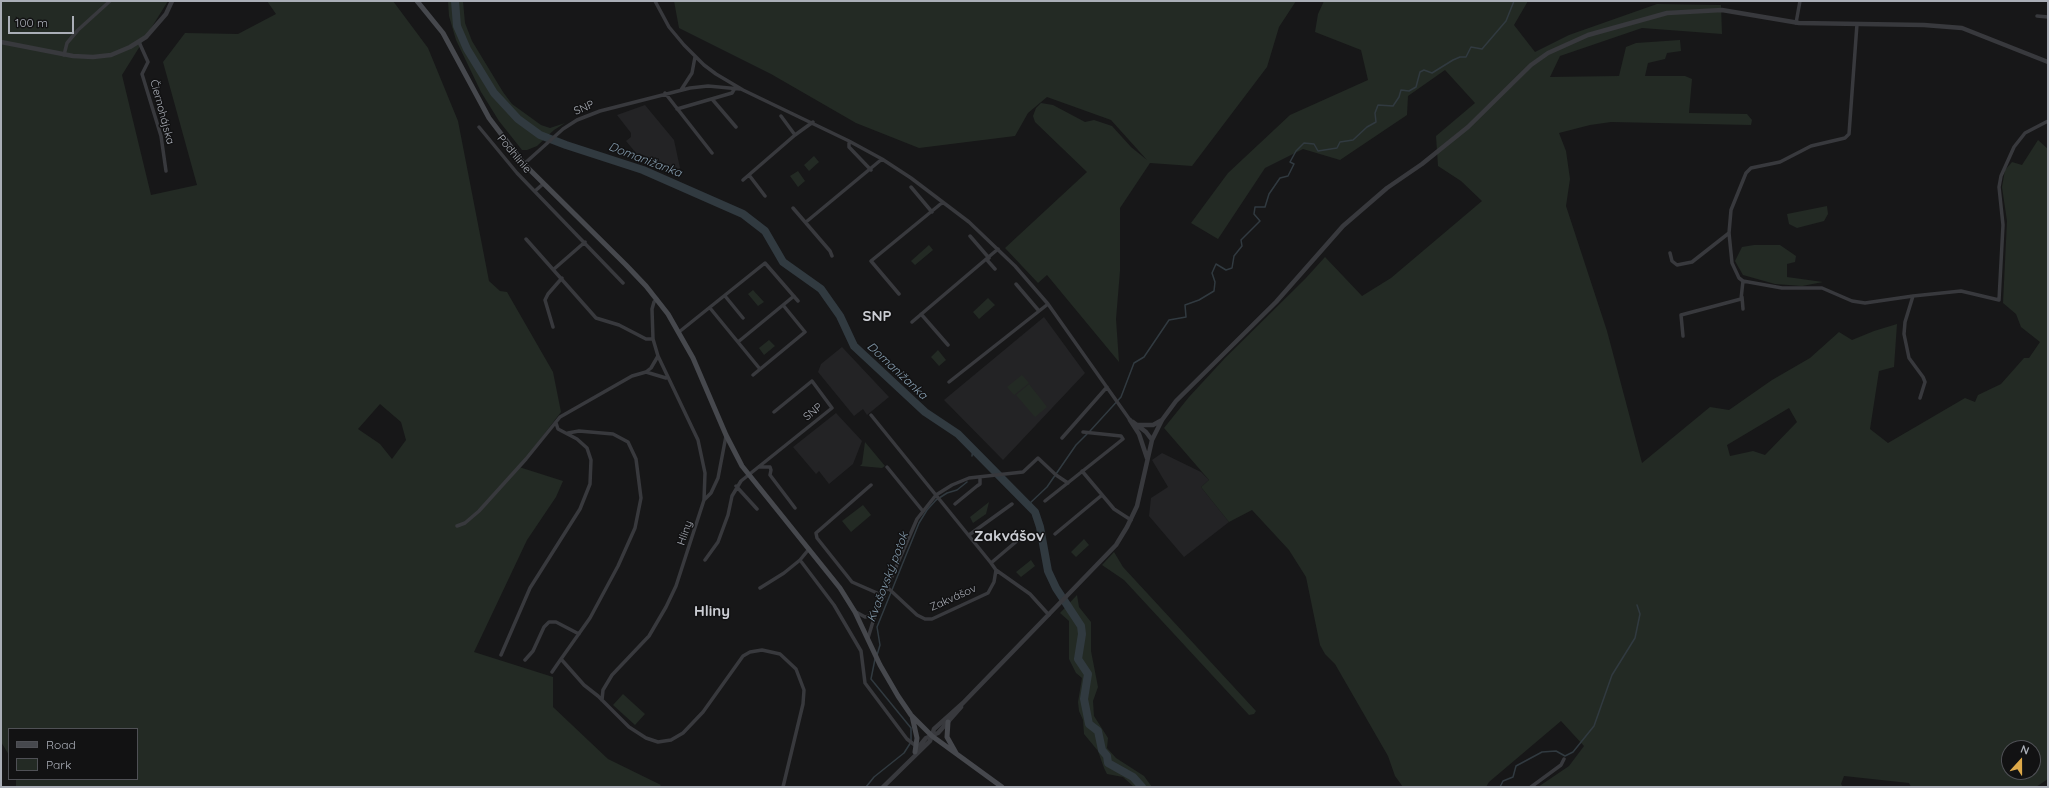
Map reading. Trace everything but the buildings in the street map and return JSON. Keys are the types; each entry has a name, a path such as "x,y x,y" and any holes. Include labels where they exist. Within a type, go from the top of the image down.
{"main road":[{"path":"417,1 432,18 446,38 489,118 524,164 542,184 626,265 657,299 679,332 696,365 726,435 748,474 840,588 855,612 880,665 911,715 932,736 1002,787"},
{"path":"911,715 916,730 915,749"},
{"path":"948,722 947,737 958,755"}],"street":[{"path":"64,55 67,43 78,30 110,1"},
{"path":"1,42 64,55 101,56 121,51 139,42 156,27 166,14 172,1"},
{"name":"SNP","path":"655,1 669,27 695,57 716,74 743,90 813,122 882,159 969,222 998,250 1048,304 1130,420"},
{"path":"1796,23 1800,1"},
{"path":"908,761 915,749 926,738 938,733 963,704 1116,545 1131,520 1140,496 1152,440 1162,420 1176,401 1276,302 1343,226 1387,188 1422,164 1468,127 1531,65 1548,53 1588,35 1667,13 1722,10 1796,23 1924,25 1962,28 2048,62"},
{"path":"2037,16 2048,17"},
{"path":"1857,24 1849,134 1845,138 1811,146 1780,162 1751,168 1746,173 1731,210 1729,233 1732,263 1739,278 1743,281 1782,288 1822,288 1846,300 1865,303 1961,291 1999,300 2003,225 1999,187 2001,176 2014,147 2025,133 2048,121"},
{"name":"Čiernohájska","path":"139,42 148,62 142,74 161,136 166,171"},
{"path":"680,90 692,73 695,57"},
{"name":"SNP","path":"524,164 558,133 577,120 600,110 665,93 708,86 743,90"},
{"path":"677,109 732,93 735,88"},
{"path":"665,93 712,153"},
{"path":"712,99 736,126"},
{"path":"781,116 795,134"},
{"path":"743,180 795,134 813,122"},
{"name":"Podhlinie","path":"479,127 517,173 623,283"},
{"path":"849,140 849,147 870,170"},
{"path":"806,222 882,159"},
{"path":"749,175 765,196"},
{"path":"535,191 542,184"},
{"path":"911,187 932,212"},
{"path":"899,294 871,262 943,202"},
{"path":"793,208 830,251 832,256"},
{"path":"1670,253 1672,261 1677,264 1692,262 1729,233"},
{"path":"970,236 995,269"},
{"path":"526,239 596,318 619,325 646,339 653,339"},
{"path":"554,270 585,242"},
{"path":"912,322 998,250"},
{"path":"679,332 765,263 798,301"},
{"path":"553,326 545,300 548,294 562,278"},
{"path":"1743,281 1743,309"},
{"path":"1016,284 1040,310"},
{"path":"725,296 743,318"},
{"path":"738,342 794,296"},
{"path":"1913,296 1905,322 1904,334 1908,358 1923,377 1925,382 1920,398"},
{"path":"1683,336 1681,315 1738,301 1742,297"},
{"name":"Hliny","path":"602,700 603,690 612,675 649,636 666,607 676,586 704,500 705,473 698,440 667,378 653,339 652,308 657,299"},
{"path":"753,375 805,332 783,304"},
{"path":"949,382 1048,304"},
{"path":"710,308 760,369"},
{"path":"921,314 948,345"},
{"path":"646,372 653,365 658,356"},
{"path":"457,526 465,523 479,511 562,416 632,376 646,372 660,374 667,378"},
{"name":"SNP","path":"748,474 759,467 832,408 812,382 774,412"},
{"path":"1062,438 1107,387"},
{"path":"871,415 996,570 1030,594 1049,615"},
{"path":"1130,420 1152,440"},
{"path":"1130,420 1139,434 1147,460"},
{"path":"1137,425 1149,426 1162,420"},
{"path":"501,655 534,580 580,509 588,491 592,470 589,453 580,442 568,433 558,429 556,423"},
{"path":"552,672 579,634 601,599 632,537 639,518 641,493 636,459 628,442 613,434 579,431 568,433"},
{"path":"1045,501 1123,439 1121,436 1083,432"},
{"path":"1139,434 1152,440"},
{"path":"704,500 711,493 718,478 726,435"},
{"path":"868,638 875,615 884,596 890,590 922,510 938,497 961,480 1023,472 1038,458 1052,472 1068,483"},
{"path":"759,467 770,467 772,470 770,475 795,508"},
{"path":"888,468 922,510"},
{"path":"1082,471 1114,508 1131,520"},
{"path":"705,560 718,542 736,486 748,474"},
{"path":"955,504 980,484 980,477"},
{"path":"871,485 816,533 817,538 852,582 884,596"},
{"path":"736,486 757,509"},
{"path":"1055,534 1102,495"},
{"path":"969,535 1012,504"},
{"path":"990,563 1024,535"},
{"path":"760,588 784,573 800,560 810,549"},
{"path":"800,560 834,606 861,651 865,683 915,749"},
{"name":"Zakvášov","path":"890,590 917,616 925,619 932,619 988,593 994,582 996,570"},
{"path":"855,612 865,617 875,615"},
{"path":"525,660 534,652 544,627 549,622 556,622 579,634"},
{"path":"561,659 584,685 636,733 655,741 672,740 683,733 703,712 743,656 750,652 762,650 780,654 796,669 804,690 803,704 783,787"},
{"path":"883,787 930,741 934,729 963,704"},
{"path":"1531,787 1561,765 1564,760"}],"shaded area":[{"path":"645,105 674,140 680,168 675,175 641,159 626,141 631,137 631,133 617,115"},
{"path":"1044,317 1085,373 1003,460 944,400"},
{"path":"842,347 889,397 867,415 863,409 854,416 818,372 821,364"},
{"path":"836,413 862,441 853,464 829,484 819,471 816,474 793,447"},
{"path":"1162,453 1201,472 1209,480 1201,487 1229,522 1184,557 1149,516 1151,498 1168,487 1152,460"}],"green space":[{"path":"1,1 168,1 122,75 151,195 197,185 163,62 185,33 238,34 276,14 267,1 393,1 428,48 458,121 489,281 500,291 507,292 553,372 561,412 519,467 563,481 556,497 527,540 474,652 553,677 553,707 608,759 661,785 659,787 16,787 16,780 138,780 138,728 8,728 8,753 1,742","holes":["380,404 401,422 406,440 392,459 380,444 358,429"]},
{"path":"448,1 463,1 465,23 472,41 512,104 541,125 550,128 565,123 554,130 537,146 527,150 522,150 499,121 481,92 456,40 449,16"},
{"path":"674,1 1296,1 1279,27 1267,67 1192,166 1150,163 1120,208 1120,271 1116,319 1119,362 1047,275 1038,283 1005,248 1087,172 1035,122 1033,116 1036,108 1041,103 1053,105 1085,122 1094,120 1112,126 1131,147 1147,160 1111,120 1047,97 1028,113 1015,136 919,148 856,123 771,74 679,28"},
{"path":"1324,1 1528,1 1514,25 1535,52 1569,35 1657,4 1721,5 1722,34 1642,28 1560,56 1550,77 1619,76 1626,47 1636,43 1680,40 1681,51 1667,53 1665,59 1648,63 1645,76 1685,76 1692,79 1689,113 1747,114 1752,120 1751,125 1611,122 1590,125 1559,133 1566,151 1570,179 1566,206 1607,331 1642,463 1710,407 1729,410 1772,380 1810,358 1839,332 1852,340 1897,324 1894,367 1879,371 1870,429 1888,443 1965,398 1975,402 1978,395 2001,384 2024,358 2029,358 2040,342 2021,327 2016,314 2003,303 2007,221 2002,187 2005,170 2012,162 2022,165 2038,140 2048,149 2048,779 2036,787 1911,787 1909,783 1844,776 1841,784 1843,787 1538,787 1569,766 1584,746 1561,721 1489,782 1486,787 1403,787 1395,776 1388,756 1335,664 1325,654 1320,645 1306,577 1289,550 1252,510 1229,522 1201,487 1209,480 1164,428 1189,397 1225,358 1305,279 1325,257 1362,296 1391,278 1482,201 1461,181 1438,166 1436,136 1475,103 1445,70 1408,96 1407,115 1340,160 1303,149 1265,168 1218,239 1191,223 1228,173 1290,115 1368,80 1361,50 1315,32 1318,14","holes":["1789,408 1797,422 1765,455 1753,451 1730,456 1727,445"]},
{"path":"814,156 819,162 809,171 804,165"},
{"path":"798,171 805,181 798,187 790,176"},
{"path":"1827,206 1828,214 1824,221 1797,228 1789,224 1787,214"},
{"path":"929,245 933,250 915,265 911,261"},
{"path":"1754,245 1780,245 1796,256 1795,262 1787,264 1787,277 1823,282 1802,286 1775,284 1743,275 1735,261 1742,247"},
{"path":"753,290 764,302 758,306 748,294"},
{"path":"988,298 995,305 979,319 973,312"},
{"path":"769,340 775,346 764,355 759,348"},
{"path":"938,350 946,360 939,366 931,357"},
{"path":"1022,375 1029,383 1014,395 1007,387"},
{"path":"1029,384 1047,407 1035,417 1016,395"},
{"path":"865,442 885,466 882,468 860,466 862,464"},
{"path":"989,502 986,514 973,523 970,517"},
{"path":"863,505 871,515 851,532 842,521"},
{"path":"1084,539 1089,545 1076,557 1071,552"},
{"path":"1114,552 1123,567 1256,711 1254,714 1249,715 1124,580 1102,565"},
{"path":"1031,560 1035,566 1021,577 1016,572"},
{"path":"1077,595 1079,607 1091,622 1091,651 1098,687 1093,701 1094,716 1108,738 1107,748 1116,758 1144,776 1152,787 1134,787 1123,777 1107,774 1098,751 1084,734 1083,720 1079,711 1078,702 1082,678 1076,673 1069,659 1069,621 1060,613"},
{"path":"623,694 645,714 635,725 613,705"}],"waterway":[{"name":"Domanižanka","path":"455,1 457,26 467,49 494,93 518,119 540,135 643,170 743,214 765,231 783,262 821,289 840,316 854,346 925,412 958,434 1035,512 1040,527 1048,571 1056,588 1081,626 1082,634 1078,659 1088,674 1084,699 1089,724 1098,731 1102,750 1107,756 1108,763 1133,777 1142,787"},
{"path":"1090,431 1121,397 1134,363 1144,357 1169,320 1186,317 1185,305 1199,300 1214,291 1215,282 1212,273 1216,264 1226,270 1232,268 1234,256 1242,246 1241,240 1260,221 1254,214 1255,207 1265,207 1269,194 1280,178 1288,176 1294,164 1290,162 1296,151 1304,143 1314,144 1318,151 1337,148 1340,142 1353,140 1367,127 1376,122 1375,113 1378,105 1393,106 1399,97 1401,90 1409,91 1416,87 1420,72 1424,70 1432,73 1453,60 1460,57 1466,57 1471,47 1482,49 1506,21 1514,1"},
{"path":"1028,505 1047,487 1076,445 1087,434"},
{"name":"Kvašovský potok","path":"972,456 973,449"},
{"name":"Kvašovský potok","path":"877,655 880,645 877,627 919,523 927,510 936,500 947,493 957,490 967,482"},
{"path":"1,519 1,528"},
{"path":"1500,787 1503,781 1513,777 1516,766 1542,752 1556,751 1565,756 1573,752 1594,726 1612,675 1635,638 1640,614 1637,605"},
{"name":"Kvašovský potok","path":"866,787 874,777 904,753 911,742 911,728 871,679 875,659"}],"district":[{"name":"SNP","path":"877,316"},
{"name":"Zakvášov","path":"1009,536"},
{"name":"Hliny","path":"712,611"}]}
